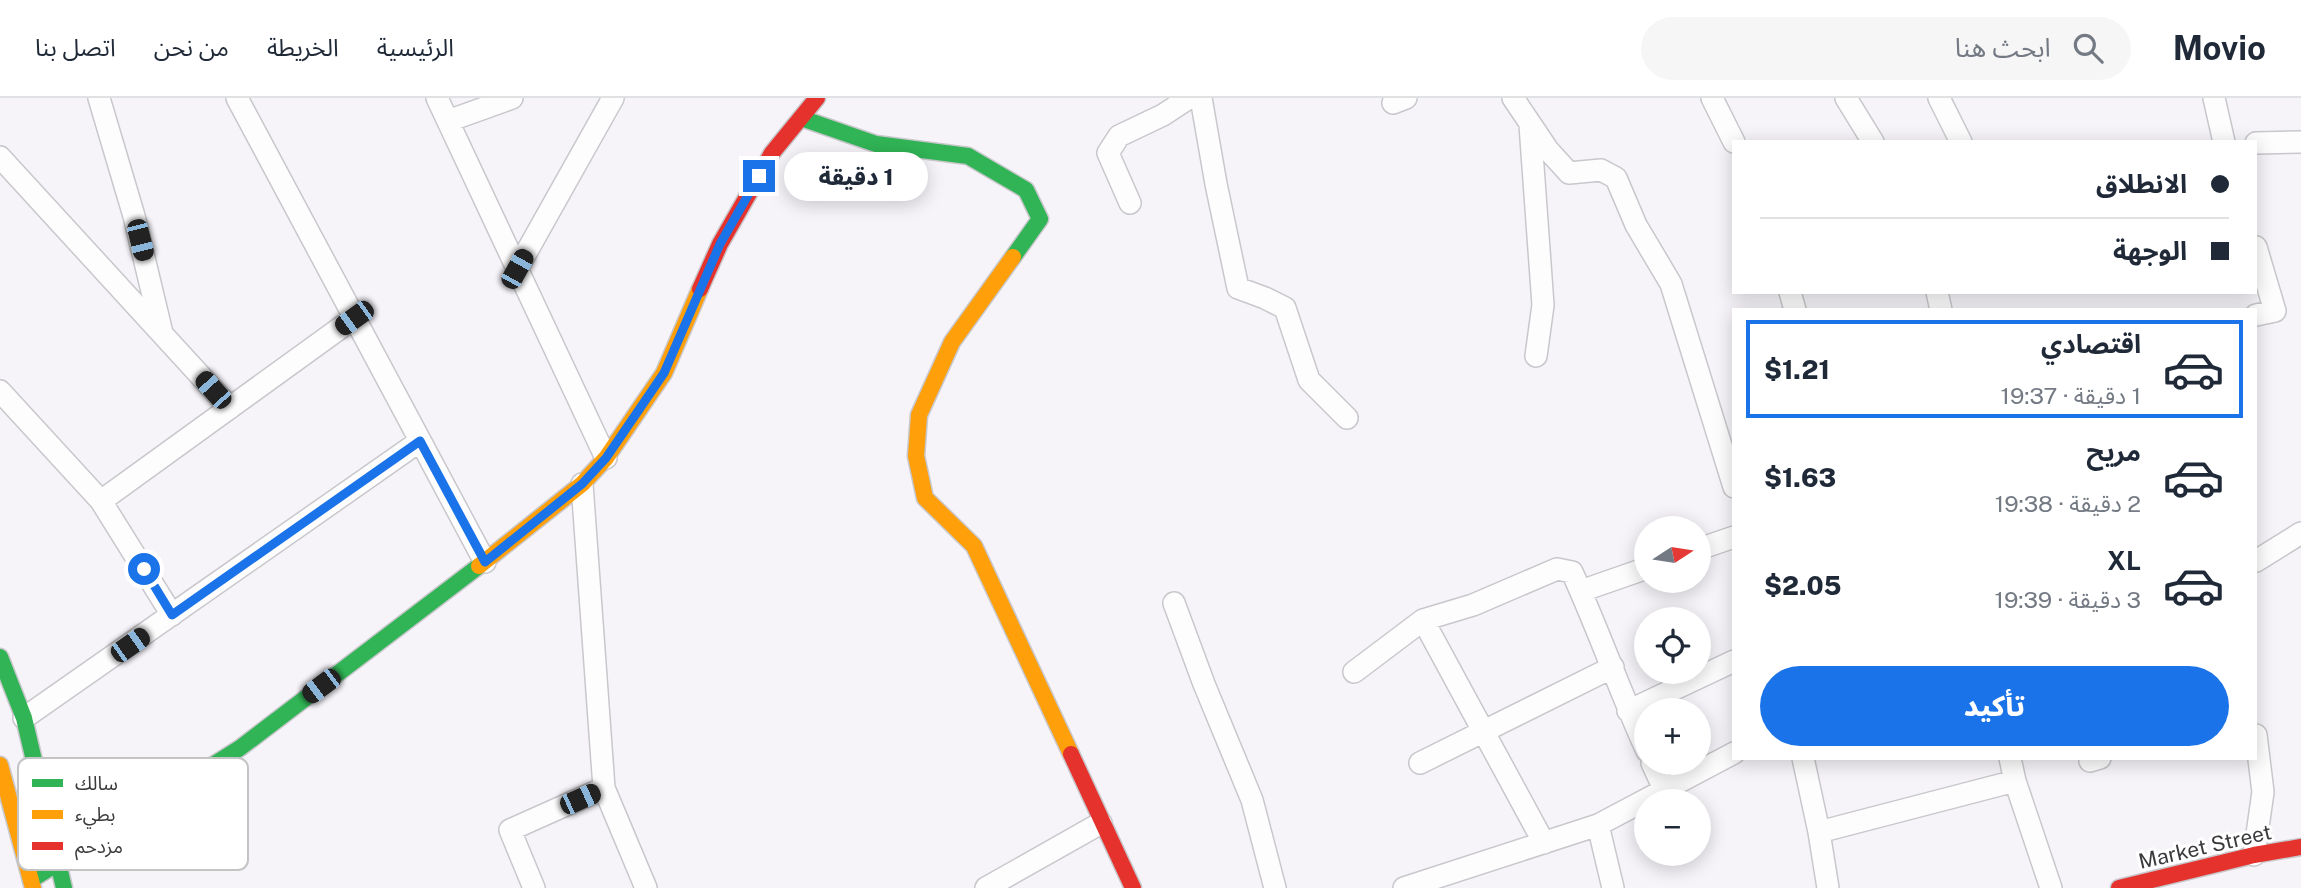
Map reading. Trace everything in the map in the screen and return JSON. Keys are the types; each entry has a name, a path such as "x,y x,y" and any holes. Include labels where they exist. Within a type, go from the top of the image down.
{"street":[{"path":"99,98 134,216 162,334"},
{"path":"237,98 485,562"},
{"path":"437,98 606,458"},
{"path":"448,121 512,98"},
{"path":"517,269 613,98"},
{"path":"224,758 485,562 582,484 606,458 664,373 720,244 772,153 817,98"},
{"path":"1130,203 1108,153 1119,136 1163,115 1189,98"},
{"path":"1201,98 1238,288 1285,308 1310,380 1348,418"},
{"path":"1513,98 1548,150 1569,173 1601,170 1616,178 1636,225 1671,284 1732,481"},
{"path":"1712,98 1733,140"},
{"path":"1846,98 1872,140"},
{"path":"1939,98 1960,140"},
{"path":"2214,98 2224,140"},
{"path":"801,118 876,144 968,156 1026,190 1040,219 952,342 919,415 916,456 925,498 974,546 1133,888"},
{"path":"1530,123 1543,305 1536,356"},
{"path":"2257,143 2301,142"},
{"path":"0,157 229,408"},
{"path":"2257,250 2275,311 2257,315"},
{"path":"101,501 354,318"},
{"path":"0,391 101,501 172,615"},
{"path":"24,718 420,441"},
{"path":"582,484 604,788 646,888"},
{"path":"2257,560 2301,533"},
{"path":"1712,545 1732,538"},
{"path":"1354,673 1423,620 1473,605 1557,569 1572,572 1634,724"},
{"path":"1581,591 1634,573"},
{"path":"1174,603 1252,800 1275,888"},
{"path":"1423,620 1544,843"},
{"path":"0,657 24,718 34,758"},
{"path":"1628,711 1732,662"},
{"path":"1420,763 1613,667"},
{"path":"2254,855 2263,792 2257,743"},
{"path":"1658,775 1664,789 1732,754"},
{"path":"1803,760 1828,888"},
{"path":"2010,760 2051,888"},
{"path":"0,765 18,832"},
{"path":"1819,832 2015,781"},
{"path":"534,888 510,830 604,788"},
{"path":"1404,888 1598,825 1634,805"},
{"path":"986,888 1101,823"},
{"path":"1598,825 1613,888"},
{"name":"Market Street","path":"2119,888 2254,855 2300,849"},
{"path":"32,884 49,870"},
{"path":"61,870 64,888"}],"traffic: fast":[{"path":"801,118 876,144 968,156 1026,190 1040,219 1013,257"},
{"path":"224,758 479,566"},
{"path":"0,657 24,718 33,758"},
{"path":"31,880 47,870"},
{"path":"60,870 64,888"}],"traffic: slow":[{"path":"1013,257 952,342 919,415 916,456 925,498 974,546 1071,754"},
{"path":"479,566 582,484 606,458 664,373 700,289"},
{"path":"0,765 18,832"},
{"path":"28,870 33,888"}],"traffic: jam":[{"path":"700,289 720,244 772,153 817,98"},
{"path":"1071,754 1133,888"},
{"path":"2119,888 2254,855 2301,847"}],"route":[{"path":"144,569 172,615 420,441 485,562 582,484 606,458 664,373 720,244 759,176"}]}
